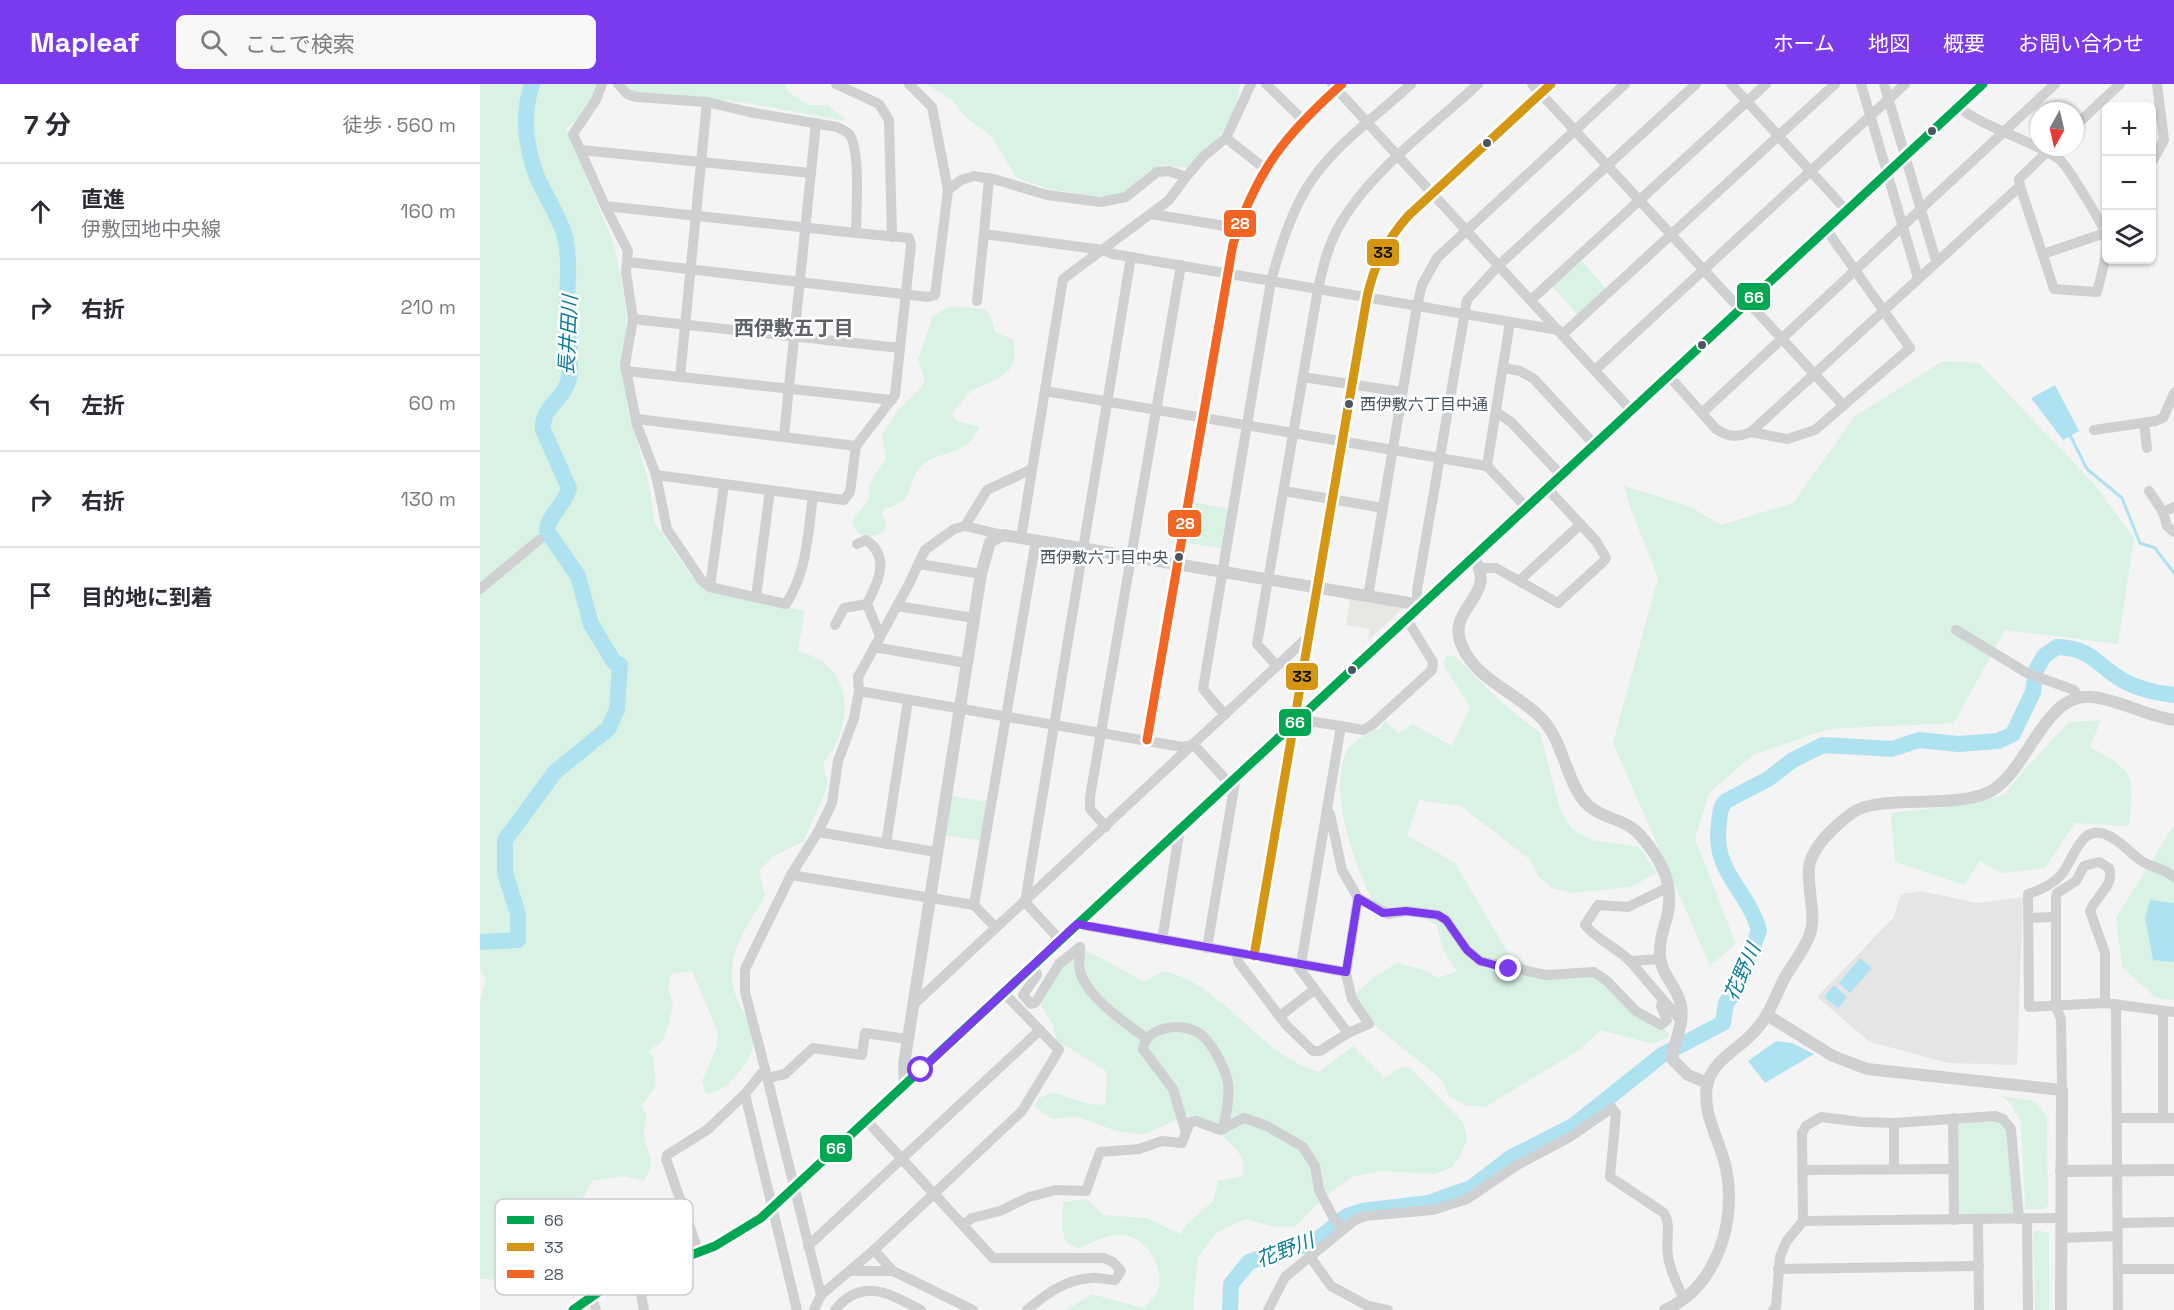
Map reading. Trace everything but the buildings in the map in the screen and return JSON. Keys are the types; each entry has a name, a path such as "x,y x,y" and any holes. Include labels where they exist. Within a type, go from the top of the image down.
{"street":[{"path":"602,84 596,100 573,134 605,206 626,242 628,262 626,272 633,319 625,365 637,425 656,475 667,529 702,581 710,586 786,604 794,591 805,558 813,496"},
{"path":"618,84 627,94 636,97 707,102 749,112 837,127 848,132 853,141 856,233"},
{"path":"836,84 879,104 889,120 892,237"},
{"path":"628,262 928,297 935,295 948,190 932,107 909,84"},
{"path":"1021,538 1063,279 1173,196 1204,156 1226,138 1251,84"},
{"path":"1266,84 1302,119"},
{"path":"1225,715 1203,689 1271,281 1282,242 1307,187 1339,149 1411,84"},
{"path":"1277,666 1257,644 1318,289 1328,251 1344,218 1375,178 1478,84"},
{"path":"1254,956 1367,297 1376,265 1392,234 1537,88 1551,84"},
{"path":"1368,596 1422,285 1437,258 1624,84"},
{"path":"1418,607 1418,590 1467,300 1472,291 1499,265 1696,84"},
{"path":"1731,84 1846,210"},
{"path":"1531,300 1766,84"},
{"path":"1560,333 1671,236 1836,84"},
{"path":"1861,84 1918,278"},
{"path":"1884,84 1936,261"},
{"path":"1595,370 1905,84"},
{"path":"693,1248 735,1236 773,1207 1525,506 1983,84"},
{"path":"1702,412 1903,229 2055,84"},
{"path":"2084,118 2120,84"},
{"path":"2156,102 2157,84"},
{"path":"1147,740 1227,273 1238,228 1264,168 1302,119 1337,86 1368,123 1630,409"},
{"path":"1537,88 1671,236 1704,270 1782,340 1843,405"},
{"path":"680,377 707,102"},
{"path":"1958,107 2003,134 2030,143"},
{"path":"2156,112 2164,140 2156,154"},
{"path":"784,436 816,123"},
{"path":"1226,138 1264,168"},
{"path":"581,150 811,173"},
{"path":"2043,156 2019,178 2054,289 2097,292 2104,264"},
{"path":"2056,156 2066,165 2102,228"},
{"path":"948,190 961,180 974,177 989,178 1047,195 1101,202 1126,196 1157,172 1169,171 1186,177"},
{"path":"977,301 989,178"},
{"path":"1668,375 1724,435 1742,436 1751,432 2020,186"},
{"path":"605,206 909,238 911,245 907,294 892,400 856,446 850,492 844,500 656,475"},
{"path":"1151,214 1238,228"},
{"path":"1751,432 1787,439 1815,430 1910,348 1826,229"},
{"path":"984,234 1103,250 1131,257 1510,322 1560,333"},
{"path":"2043,254 2102,234"},
{"path":"1025,902 1131,257"},
{"path":"1106,826 1090,808 1180,265"},
{"path":"633,319 900,348"},
{"path":"1487,466 1510,322"},
{"path":"1503,369 1520,372 1534,379 1593,443"},
{"path":"626,371 892,400"},
{"path":"1303,377 1402,392"},
{"path":"1045,391 1487,466 1525,506"},
{"path":"2094,430 2144,424 2163,418 2174,393"},
{"path":"1496,412 1511,422 1560,474"},
{"path":"637,419 856,446"},
{"path":"2144,424 2147,448"},
{"path":"821,1295 766,1073 744,977 745,969 791,875 818,832 832,803 838,761 854,718 859,691 858,677 919,564 924,550 936,540 965,526 987,490 1032,469"},
{"path":"710,586 724,484"},
{"path":"1480,568 1496,568 1520,580 1554,603 1562,601 1606,558 1596,541 1546,487"},
{"path":"756,597 770,490"},
{"path":"1284,491 1383,508"},
{"path":"2149,491 2163,512 2167,526 2174,532"},
{"path":"2163,512 2174,507"},
{"path":"1520,580 1581,524"},
{"path":"965,526 1003,535 1409,603 1418,607"},
{"path":"905,1085 904,1064 907,1039 981,574 990,542 1003,535"},
{"path":"480,589 539,540"},
{"path":"857,544 866,540 872,544 881,565 879,579 867,604 880,636"},
{"path":"974,905 1036,540"},
{"path":"1472,556 1480,568 1481,586 1467,606 1458,630 1466,653 1487,676 1541,718 1549,727 1584,802 1596,812 1633,827 1665,870 1670,897 1660,940 1660,959 1665,976 1678,995 1682,1022 1673,1045 1672,1059 1688,1075 1708,1083"},
{"path":"919,564 981,574"},
{"path":"835,625 844,608 867,604"},
{"path":"897,606 974,618"},
{"path":"1295,720 1363,730 1432,670 1433,662 1406,618"},
{"path":"1956,630 2034,675 2074,690 2079,698"},
{"path":"912,1006 1309,636"},
{"path":"874,647 966,663"},
{"path":"859,691 1182,747 1194,745"},
{"path":"1665,1310 1698,1284 1714,1261 1727,1227 1730,1209 1725,1165 1707,1111 1708,1083 1719,1064 1751,1036 1767,1015 1811,932 1813,920 1808,869 1810,860 1837,825 1855,811 1867,806 1940,803 1988,793 2011,774 2059,708 2079,698 2105,700 2174,720"},
{"path":"886,844 908,700"},
{"path":"1341,726 1329,805 1298,963 1314,990 1348,1033"},
{"path":"1194,745 1232,780"},
{"path":"1207,948 1232,780"},
{"path":"1329,805 1342,870 1358,898 1383,913 1406,911 1438,915 1446,920 1467,950 1480,961 1546,975 1594,972 1607,981 1636,1011 1655,1024 1661,1025 1667,1020 1661,1006 1663,1000"},
{"path":"1162,940 1180,828"},
{"path":"2117,1118 2169,1118 2168,1012 2110,1004 2029,1006 2028,894 2046,887 2062,874 2080,842 2093,832 2099,831 2117,839 2145,863 2174,877"},
{"path":"818,832 936,852"},
{"path":"2061,1310 2062,1090 2061,1018 2055,1007 2057,892 2076,881 2084,866 2098,862 2109,868 2110,881 2090,911 2105,953 2110,1004 2117,1118 2118,1310"},
{"path":"791,875 974,905 996,928"},
{"path":"1669,886 1628,907 1598,905 1585,925 1617,947 1682,1022"},
{"path":"1236,953 1239,963 1280,1016 1313,1051 1320,1051 1348,1033 1369,1024 1352,999 1346,972 1358,898"},
{"path":"1025,902 1060,940"},
{"path":"2028,918 2055,917"},
{"path":"1077,924 1346,972"},
{"path":"1034,965 1037,975 1023,995 1031,1004 1035,1003 1059,964 1080,947 1079,966 1083,979 1104,1005 1147,1039"},
{"path":"1630,961 1660,959"},
{"path":"1280,1016 1314,990"},
{"path":"814,1310 821,1295 874,1250 1022,1111 1059,1050 1004,993"},
{"path":"1767,1015 1833,1056 1867,1069 2062,1090"},
{"path":"1185,1129 1173,1089 1143,1049 1147,1039 1159,1029 1192,1030 1202,1036 1227,1081 1229,1091 1223,1129"},
{"path":"808,1246 1041,1030"},
{"path":"680,1199 666,1159 667,1155 700,1135 766,1073 785,1074 813,1048 862,1055 865,1033 907,1039"},
{"path":"745,1094 797,1310"},
{"path":"1268,1310 1285,1277 1311,1258 1343,1229 1365,1216 1433,1210 1467,1199 1517,1165 1570,1137 1613,1108 1616,1113 1610,1177 1657,1207 1667,1217 1667,1253 1671,1273 1683,1297"},
{"path":"1773,1310 1776,1307 1778,1269 1786,1242 1803,1221 1802,1133 1806,1126 1821,1117 1861,1122 1894,1122 1995,1116 2003,1119 2011,1129 2023,1219 2028,1310"},
{"path":"963,1225 972,1218 1000,1211 1029,1197 1064,1190 1086,1191 1100,1152 1139,1149 1162,1141 1182,1143 1185,1129 1190,1122 1196,1121 1223,1129 1240,1119 1249,1118 1299,1143 1315,1166 1319,1190 1335,1220 1343,1229"},
{"path":"1953,1118 1954,1220"},
{"path":"867,1121 993,1258 1104,1258 1113,1262 1121,1271 1115,1280 1089,1278 1065,1283 1049,1292 1027,1310"},
{"path":"1894,1122 1894,1169"},
{"path":"1803,1170 1954,1169"},
{"path":"2061,1171 2174,1170"},
{"path":"1803,1221 2061,1218"},
{"path":"1978,1220 1979,1310"},
{"path":"2118,1223 2174,1222"},
{"path":"693,1236 697,1247"},
{"path":"2061,1238 2118,1236"},
{"path":"693,1249 697,1247"},
{"path":"874,1250 893,1271 973,1310"},
{"path":"1311,1258 1331,1286 1368,1306 1388,1310"},
{"path":"1778,1269 1979,1266"},
{"path":"2118,1269 2174,1269"},
{"path":"850,1271 893,1271"},
{"path":"835,1310 851,1294 871,1290 889,1294 921,1310"},
{"path":"641,1295 644,1310"},
{"path":"573,1310 594,1303 608,1310"}],"shaded area":[{"path":"1350,599 1404,608 1368,640 1370,629 1346,625"},
{"path":"1921,891 1977,903 2023,897 2017,1065 1948,1063 1870,1042 1817,997 1894,917 1901,894"}],"green space":[{"path":"480,84 599,84 585,114 566,128 614,245 626,313 624,379 628,411 648,479 655,523 690,574 704,588 805,611 798,650 824,663 834,674 841,686 845,713 838,740 823,764 828,785 804,841 772,857 759,871 765,896 737,946 732,980 735,994 753,1035 753,1046 749,1058 728,1084 706,1094 702,1081 716,1049 718,1032 692,971 671,974 668,987 673,1004 669,1023 662,1042 648,1051 653,1056 656,1086 641,1106 647,1116 644,1133 651,1162 644,1181 624,1176 592,1181 583,1199 495,1199 495,1280 480,1279 480,1000 486,980 480,970"},
{"path":"625,84 786,84 788,92 808,105 828,105 847,121 724,100 651,95 628,90"},
{"path":"926,84 1240,84 1229,121 1208,150 1190,168 1163,165 1148,172 1123,195 1094,196 1049,189 1017,178 991,136 967,118 951,99"},
{"path":"1580,259 1607,290 1579,316 1551,285"},
{"path":"950,306 985,309 991,317 995,332 1014,340 1015,359 1009,370 999,378 971,391 951,414 957,421 979,427 968,443 962,448 932,459 918,469 908,495 896,505 884,509 882,515 886,522 884,531 869,536 864,535 856,530 852,520 869,500 871,482 886,458 882,435 897,411 919,390 925,380 918,359 933,316"},
{"path":"1943,361 1979,363 2093,483 2134,538 2118,644 2005,630 1954,723 1828,729 1753,755 1709,793 1695,839 1736,944 1710,966 1613,743 1658,578 1624,486 1689,506 1721,525 1793,503 1855,416"},
{"path":"1191,502 1230,509 1223,549 1184,542"},
{"path":"1447,655 1455,656 1499,700 1540,733 1560,809 1572,829 1592,840 1639,847 1657,873 1630,887 1573,893 1552,888 1539,877 1529,859 1461,806 1419,800 1407,835 1455,863 1507,951 1547,980 1576,975 1595,977 1664,1028 1670,1036 1653,1044 1601,1030 1578,1051 1485,1107 1465,1105 1450,1097 1441,1079 1369,1021 1355,995 1370,980 1397,963 1424,970 1438,978 1457,971 1443,950 1437,926 1417,913 1378,910 1361,875 1346,830 1340,784 1342,764 1349,748 1375,729 1380,730 1385,721 1398,733 1413,724 1452,746 1470,707 1443,664"},
{"path":"2101,720 2090,747 2116,763 2129,777 2131,796 2129,826 2075,823 2045,868 2002,873 1980,861 1964,885 1895,862 1891,813 1963,805 2004,795 2069,722"},
{"path":"951,796 989,802 983,841 945,835"},
{"path":"2174,825 2174,1000 2156,998 2122,967 2116,918"},
{"path":"1084,949 1145,982 1163,971 1185,978 1224,1004 1278,1051 1297,1063 1319,1072 1353,1046 1385,1078 1401,1067 1410,1068 1463,1122 1467,1139 1459,1158 1451,1168 1434,1174 1381,1171 1352,1177 1326,1195 1296,1226 1275,1227 1245,1219 1216,1233 1198,1257 1193,1310 1066,1310 1092,1294 1143,1308 1158,1290 1159,1272 1156,1262 1145,1246 1129,1236 1115,1235 1094,1241 1080,1249 1066,1242 1062,1230 1063,1202 1086,1199 1104,1215 1147,1218 1180,1234 1187,1224 1213,1201 1218,1181 1242,1176 1244,1166 1235,1148 1216,1132 1188,1115 1143,1135 1116,1131 1078,1117 1052,1119 1035,1107 1039,1098 1053,1092 1084,1103 1105,1105 1107,1072 1068,1047 1057,1044 1053,1024 1041,1006 1046,988 1056,973"},
{"path":"2001,1096 2034,1101 2047,1116 2048,1206 2044,1209 2025,1209 2021,1122 2011,1104"},
{"path":"1962,1120 2002,1121 2008,1130 2016,1212 2013,1215 1963,1216 1957,1210 1957,1124"},
{"path":"2037,1230 2049,1233 2049,1310 2035,1310 2033,1233"}],"water":[{"path":"2055,385 2079,431 2063,440 2031,398"},
{"path":"2150,900 2174,903 2174,962 2153,960 2145,917"},
{"path":"1860,958 1872,968 1850,993 1839,983"},
{"path":"1834,985 1847,997 1838,1008 1824,997"},
{"path":"1776,1041 1792,1043 1814,1054 1765,1083 1748,1061"}],"waterway":[{"name":"長井田川","path":"480,942 518,940 518,914 505,873 505,840 555,772 609,728 617,709 620,665 614,662 591,624 578,576 547,531 550,520 569,488 543,430 546,415 567,386 569,378 568,261 563,229 539,182 527,141 526,112 532,84"},
{"path":"2069,433 2087,469 2122,498 2140,543 2155,548 2174,573"},
{"name":"花野川","path":"1230,1310 1231,1284 1249,1262 1293,1247 1311,1245 1347,1216 1362,1211 1428,1203 1471,1188 1510,1158 1573,1126 1662,1055 1723,1023 1726,1003 1737,990 1759,930 1754,915 1725,868 1721,855 1718,840 1719,823 1721,808 1726,801 1768,779 1793,760 1823,745 1892,749 1919,740 1958,744 1998,741 2013,734 2033,692 2036,670 2044,656 2057,647 2069,648 2087,655 2115,676 2136,687 2174,695"}],"transit line":[{"name":"28","path":"1147,740 1233,244 1252,195 1275,156 1304,120 1342,84"},
{"name":"33","path":"1254,956 1367,297 1373,274 1387,244 1408,216 1551,84"},
{"name":"66","path":"693,1254 715,1246 761,1218 1983,84"},
{"name":"66","path":"573,1310 594,1295"}],"place":[{"name":"西伊敷六丁目中通","path":"1349,404"},
{"name":"西伊敷六丁目中央","path":"1179,557"}],"district":[{"name":"西伊敷五丁目","path":"794,328"}],"route":[{"path":"921,1070 1077,924 1346,972 1358,898 1383,913 1406,911 1438,915 1446,920 1467,950 1480,961 1509,969"}]}
